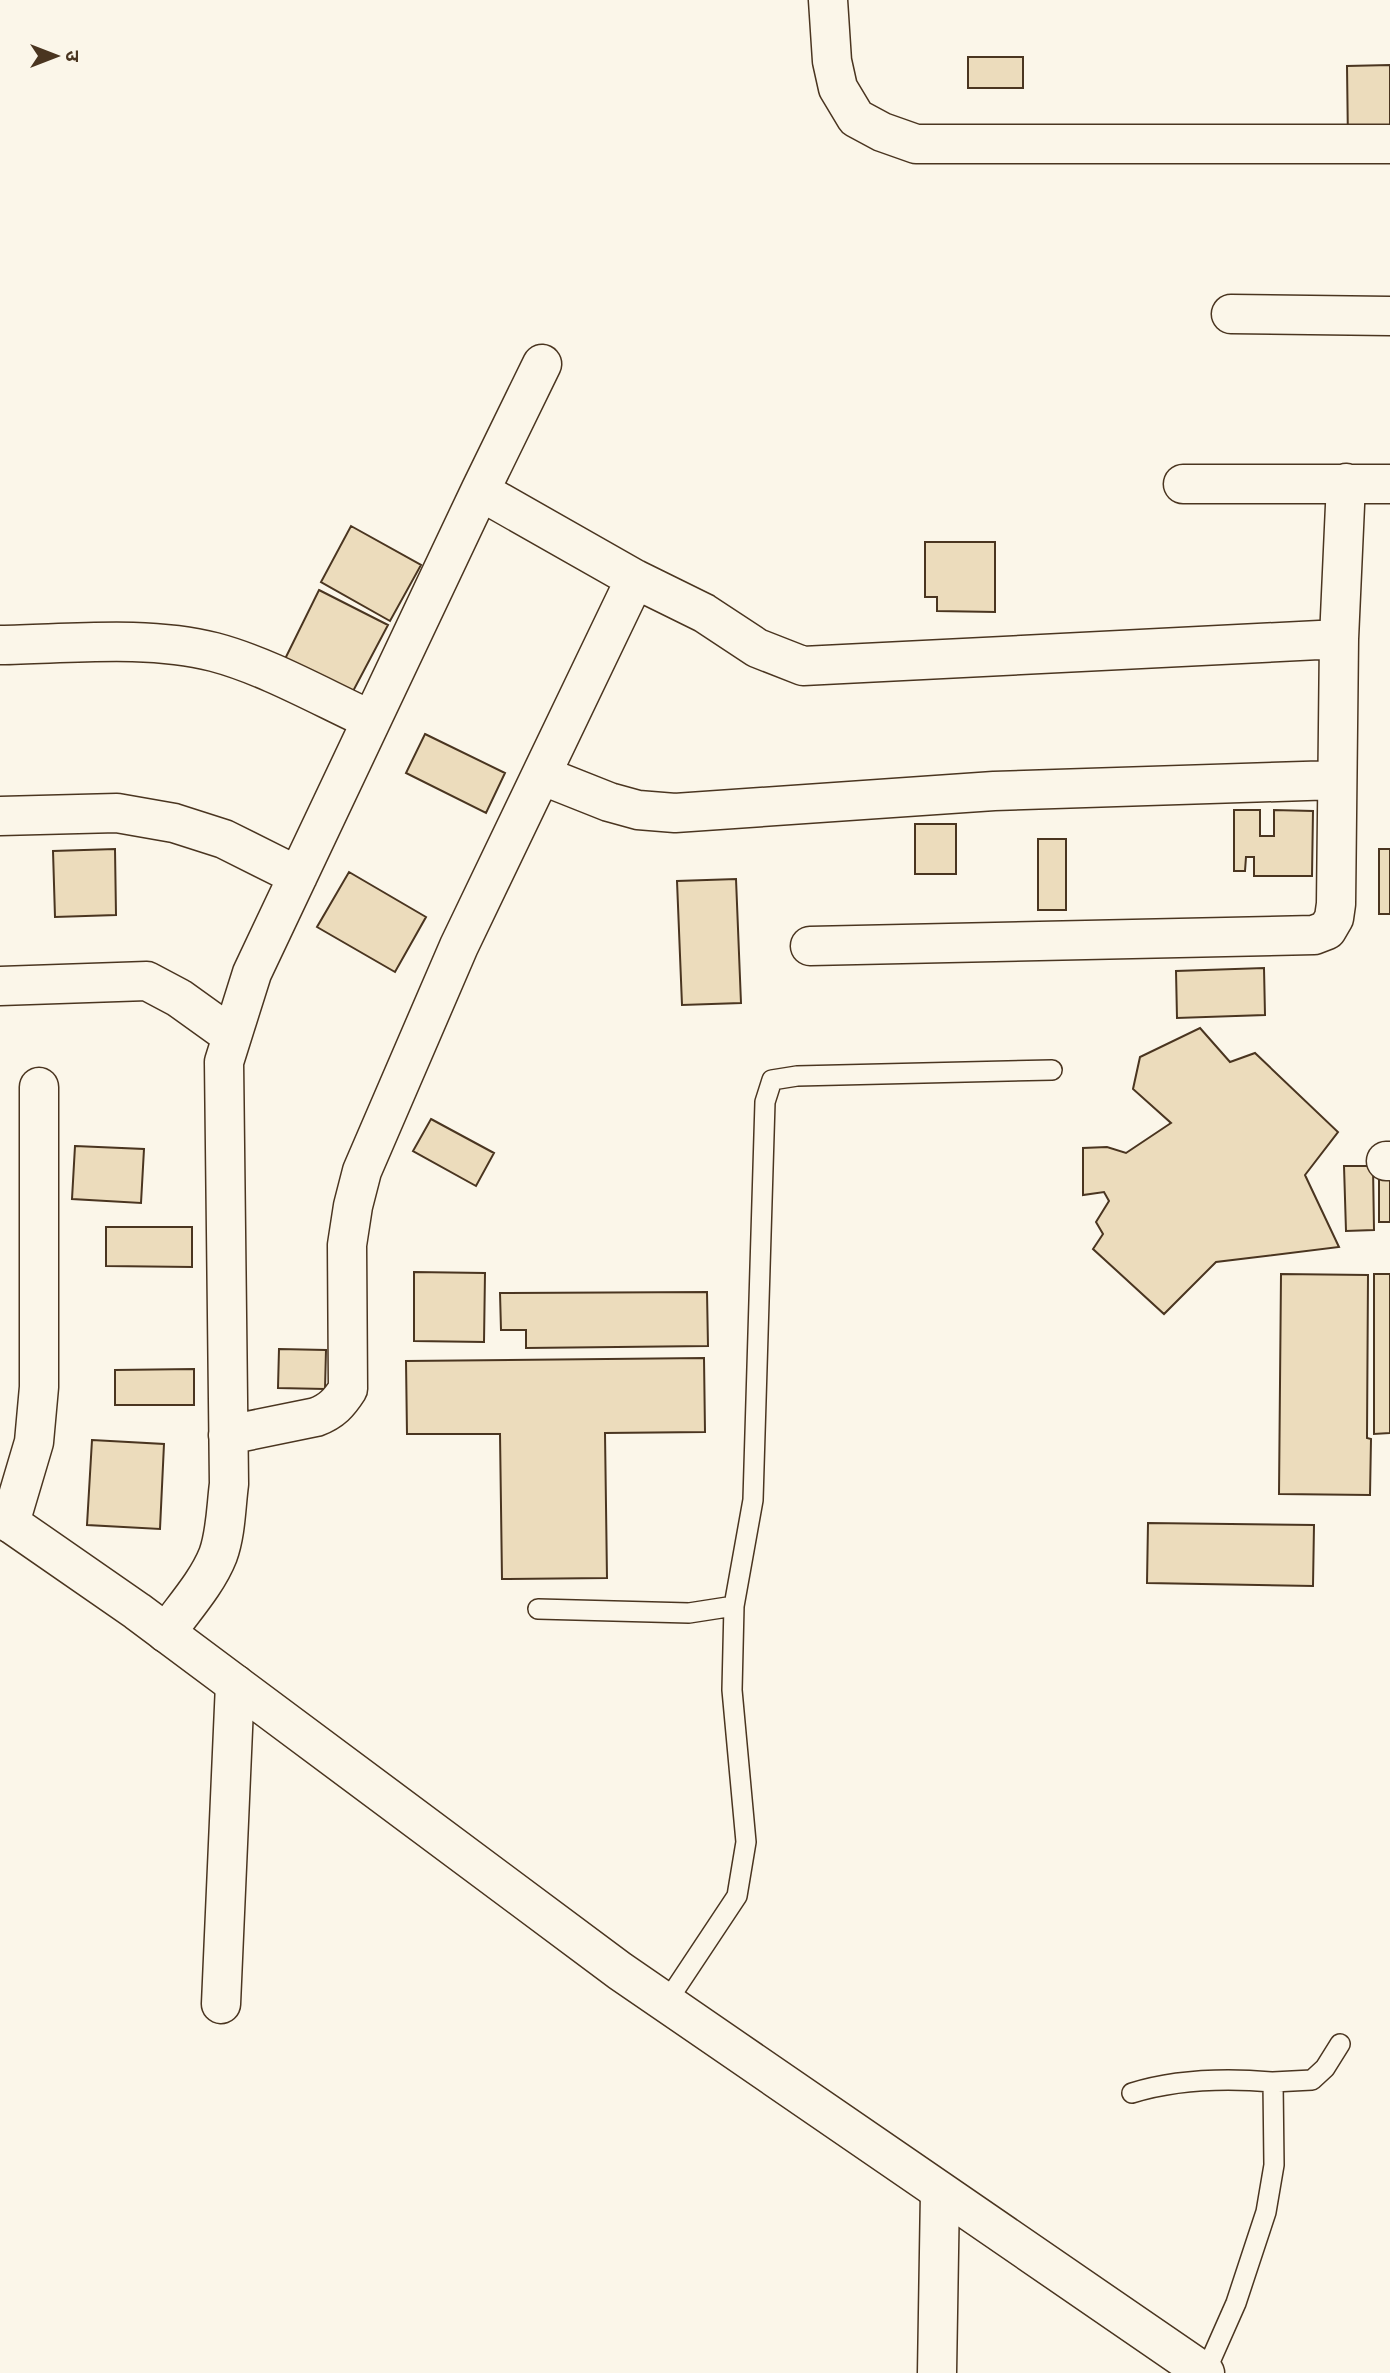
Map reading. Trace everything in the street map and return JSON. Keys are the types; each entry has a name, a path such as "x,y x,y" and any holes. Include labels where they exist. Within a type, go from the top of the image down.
{"street":[{"path":"828,0 832,61 838,88 856,118 882,132 916,144 1390,144"},
{"path":"1231,314 1390,316"},
{"path":"166,1633 218,1556 229,1484 224,1062 252,973 542,363"},
{"path":"810,946 1314,935 1326,930 1334,918 1336,904 1339,639 1346,483"},
{"path":"1184,484 1390,484"},
{"path":"480,491 635,579 704,613 757,648 803,666 1339,639"},
{"path":"228,1435 316,1418 339,1404 348,1389 347,1245 362,1171 460,946 635,579"},
{"path":"0,645 158,643 214,653 263,671 371,720"},
{"path":"541,775 619,805 638,810 675,813 994,792 1336,780"},
{"path":"0,816 117,813 174,823 224,839 298,876"},
{"path":"0,986 147,981 179,998 232,1036"},
{"path":"39,1087 39,1387 34,1442 5,1519 166,1633 608,1962 1205,2373"},
{"path":"220,2004 235,1684"},
{"path":"937,2373 940,2192"}],"lane":[{"path":"666,2003 737,1896 746,1842 732,1690 734,1606 753,1500 765,1102 772,1080 797,1076 1052,1070"},
{"path":"538,1609 689,1613 734,1606"},
{"path":"1132,2093 1153,2086 1228,2078 1273,2082 1312,2080 1325,2068 1340,2044"},
{"path":"1205,2373 1236,2302 1266,2212 1274,2165 1273,2082"}],"building":[{"path":"968,57 1023,57 1023,88 968,88"},
{"path":"1390,65 1390,143 1348,143 1347,66"},
{"path":"351,526 421,565 390,621 321,582"},
{"path":"925,542 995,542 995,612 937,611 937,597 925,597"},
{"path":"319,590 388,625 351,695 283,663"},
{"path":"425,734 505,773 486,813 406,773"},
{"path":"1234,810 1260,810 1260,836 1274,836 1274,810 1313,811 1312,876 1254,876 1254,857 1246,857 1245,871 1234,871"},
{"path":"915,824 956,824 956,874 915,874"},
{"path":"1038,839 1066,839 1066,910 1038,910"},
{"path":"115,849 116,915 55,917 53,851"},
{"path":"1379,849 1390,849 1390,914 1379,914"},
{"path":"349,872 426,917 395,972 317,927"},
{"path":"736,879 741,1003 682,1005 677,881"},
{"path":"1264,968 1265,1015 1177,1018 1176,971"},
{"path":"1200,1028 1230,1062 1255,1053 1338,1132 1305,1175 1339,1247 1216,1262 1164,1314 1093,1249 1103,1234 1096,1222 1109,1201 1104,1192 1083,1195 1083,1148 1107,1147 1126,1153 1171,1123 1133,1089 1140,1057"},
{"path":"431,1119 494,1153 476,1186 413,1151"},
{"path":"75,1146 144,1149 141,1203 72,1199"},
{"path":"1344,1166 1373,1166 1374,1230 1346,1231"},
{"path":"1379,1173 1390,1173 1390,1222 1379,1222"},
{"path":"106,1227 192,1227 192,1267 106,1266"},
{"path":"414,1272 485,1273 484,1342 414,1341"},
{"path":"1281,1274 1368,1275 1367,1438 1371,1439 1370,1495 1279,1494"},
{"path":"1374,1274 1390,1274 1390,1433 1374,1434"},
{"path":"707,1292 708,1346 526,1348 526,1330 501,1330 500,1293"},
{"path":"279,1349 326,1350 325,1389 278,1388"},
{"path":"704,1358 705,1432 605,1433 607,1578 502,1579 500,1434 407,1434 406,1361"},
{"path":"194,1369 194,1405 115,1405 115,1370"},
{"path":"92,1440 164,1444 160,1529 87,1525"},
{"path":"1148,1523 1314,1525 1313,1586 1147,1583"}]}
